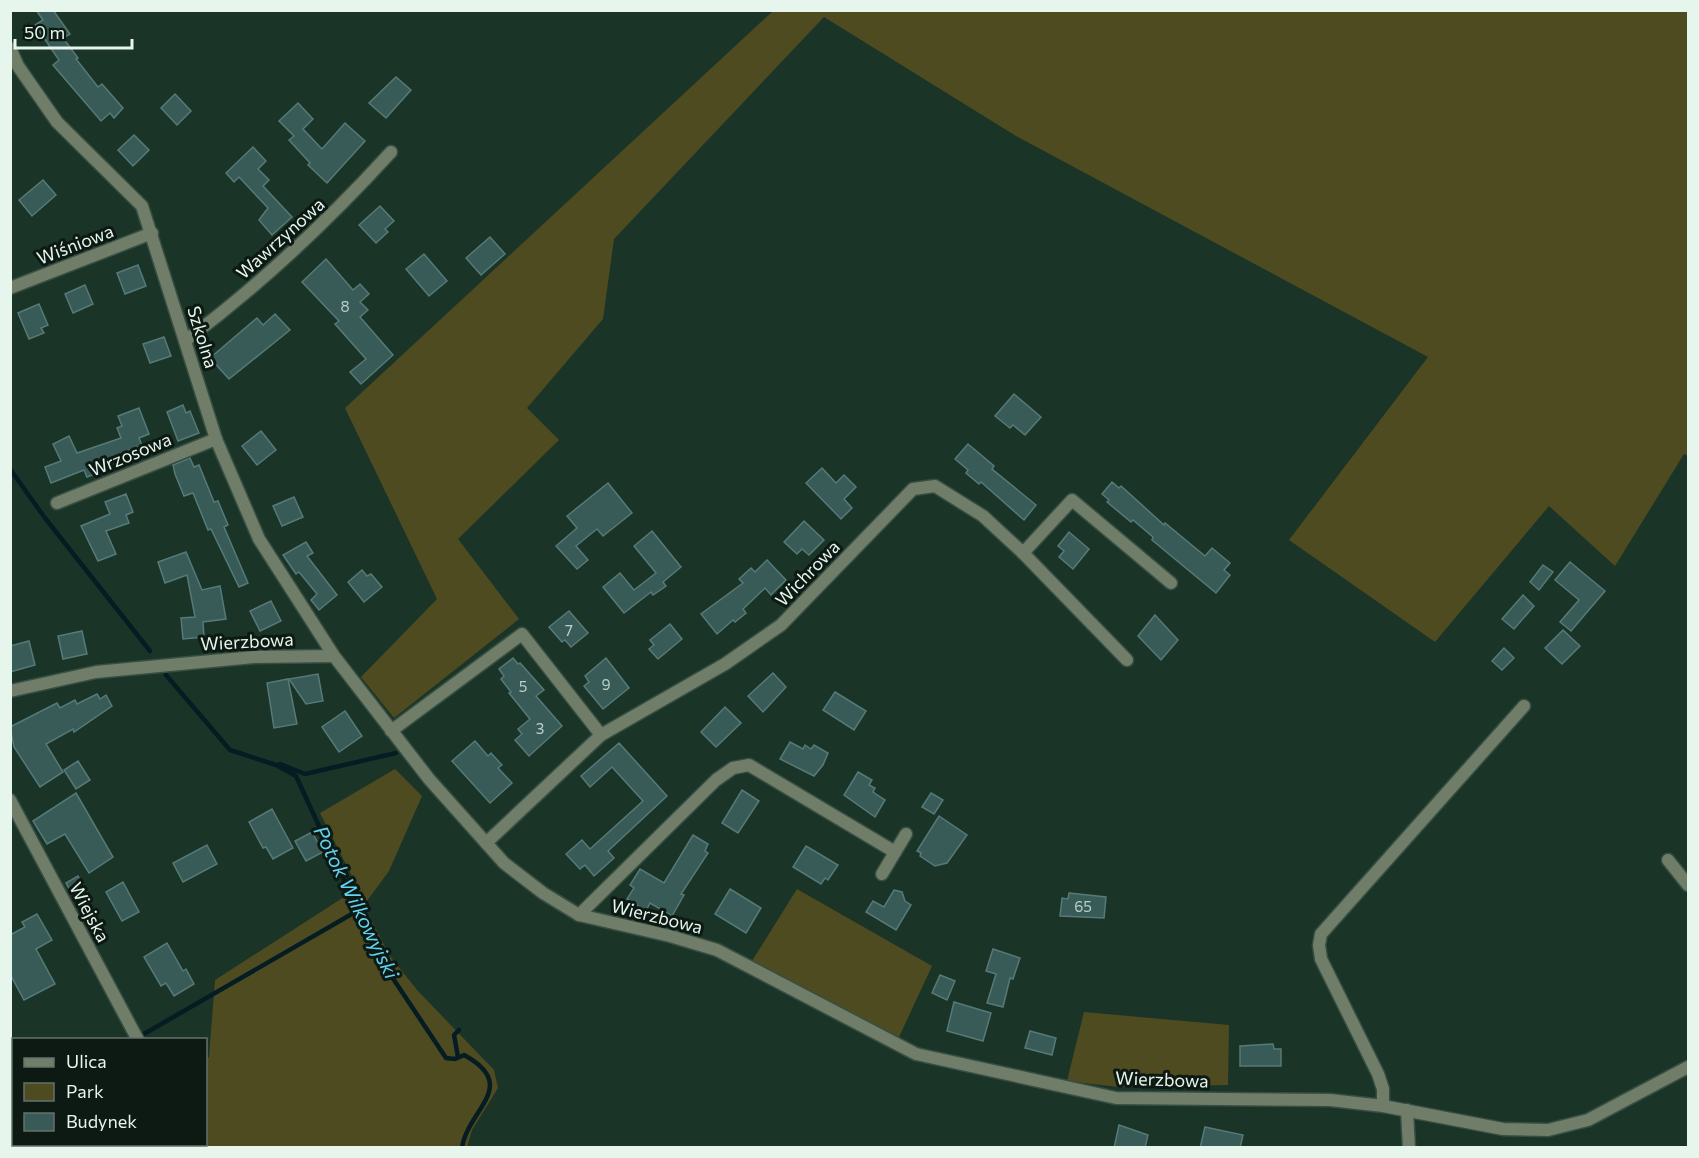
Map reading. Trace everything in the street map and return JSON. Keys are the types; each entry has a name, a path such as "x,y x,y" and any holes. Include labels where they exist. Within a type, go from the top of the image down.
{"street":[{"name":"Szkolna","path":"10,48 18,66 57,123 142,206 216,439 259,539 334,656"},
{"name":"Wawrzynowa","path":"185,341 213,321 330,218 391,152"},
{"name":"Wiśniowa","path":"10,288 152,233"},
{"name":"Wrzosowa","path":"57,503 216,439"},
{"name":"Wichrowa","path":"486,843 601,735 725,664 782,625 913,489 935,486 983,516 1023,553 1127,660"},
{"path":"1023,553 1072,500 1171,584"},
{"path":"391,731 522,634 601,735"},
{"name":"Wierzbowa","path":"10,691 96,672 254,657 334,656 429,779 504,863 543,893 579,915 670,936 717,950 916,1054 1116,1098 1330,1100 1407,1110 1503,1129 1548,1130 1588,1120 1689,1066"},
{"path":"1383,1106 1383,1089 1378,1074 1321,959 1320,938 1328,924 1524,706"},
{"path":"579,915 717,780 733,768 750,765 895,852"},
{"name":"Wiejska","path":"10,800 137,1038"},
{"path":"882,874 906,834"},
{"path":"1668,860 1689,885"},
{"path":"1407,1110 1409,1148"}],"green space":[{"path":"773,11 1688,11 1688,456 1684,454 1615,566 1549,506 1435,642 1289,540 1428,357 1016,136 824,17 614,239 603,319 527,408 559,440 458,539 519,619 394,718 361,677 437,599 345,408"},
{"path":"395,769 422,796 389,871 364,905 389,955 418,991 494,1070 498,1088 472,1130 467,1147 206,1147 207,1058 209,1057 215,980 358,888 320,813"},
{"path":"797,889 932,966 899,1037 875,1029 752,961"},
{"path":"1084,1012 1229,1025 1228,1085 1118,1087 1067,1081"},
{"path":"11,1103 12,1146 39,1147 11,1147"}],"building":[{"path":"36,10 53,10 70,34 63,38 78,58 76,59 98,87 102,84 123,108 114,118 110,113 101,121 53,65 59,60 35,25 43,20"},
{"path":"396,77 411,90 386,118 369,103"},
{"path":"175,94 191,111 177,125 161,108"},
{"path":"298,103 313,119 303,129 322,149 345,123 365,141 327,183 308,165 310,163 289,140 294,136 279,121"},
{"path":"134,135 149,150 133,166 118,150"},
{"path":"253,147 266,161 258,169 269,180 263,186 292,217 272,235 259,220 268,208 239,177 234,182 226,173"},
{"path":"43,180 56,195 32,216 19,200"},
{"path":"380,206 394,221 385,229 388,232 376,243 359,225"},
{"path":"490,237 505,254 481,275 466,258"},
{"path":"424,254 447,281 429,296 406,269"},
{"path":"326,259 353,290 360,284 369,294 360,302 368,310 360,317 393,355 361,384 350,372 366,359 335,324 339,321 302,282"},
{"path":"138,265 146,286 125,294 117,273"},
{"path":"85,285 93,304 73,313 65,294"},
{"path":"39,304 48,325 41,328 44,333 29,339 18,313"},
{"path":"275,314 290,330 229,379 210,358 257,318 263,325"},
{"path":"164,337 171,356 150,363 143,344"},
{"path":"1014,394 1041,417 1025,435 1013,425 1010,428 995,416"},
{"path":"183,405 186,413 190,411 199,433 178,441 167,412"},
{"path":"139,408 149,434 139,438 142,445 112,458 115,466 87,477 84,470 51,483 45,467 61,461 53,444 69,436 77,453 121,438 117,428 122,426 118,416"},
{"path":"261,431 276,450 257,465 242,446"},
{"path":"968,444 994,466 992,469 1036,505 1024,520 981,482 979,484 966,473 968,470 955,459"},
{"path":"190,458 194,467 199,465 214,502 218,501 228,525 224,527 248,583 239,587 211,529 208,530 193,493 184,496 175,474 173,465"},
{"path":"822,468 836,483 844,475 856,487 844,499 852,508 841,519 806,483"},
{"path":"1112,482 1119,488 1121,486 1164,525 1165,523 1205,556 1212,548 1230,563 1224,570 1230,575 1216,593 1152,540 1153,537 1133,520 1131,522 1107,502 1109,500 1102,494"},
{"path":"608,483 632,513 603,536 597,529 576,546 588,560 577,569 556,546 577,528 567,516"},
{"path":"126,494 133,512 126,515 129,523 106,531 116,554 98,561 81,526 110,514 105,502"},
{"path":"294,497 303,517 282,526 273,506"},
{"path":"804,521 824,540 809,555 802,549 797,554 784,542"},
{"path":"652,531 681,567 663,582 666,586 653,595 651,592 624,613 603,587 620,573 634,590 656,573 634,546"},
{"path":"1069,532 1089,549 1073,569 1059,557 1064,551 1058,546"},
{"path":"306,542 313,553 307,556 337,595 319,610 311,600 317,594 299,572 296,574 283,555"},
{"path":"186,552 202,590 220,586 226,619 203,622 204,637 183,639 181,618 195,617 187,575 165,583 158,562"},
{"path":"767,560 786,580 771,595 765,588 743,609 746,613 735,622 733,620 717,634 701,614 743,583 739,579 751,568 755,572"},
{"path":"1570,562 1605,591 1571,631 1560,622 1579,600 1555,580"},
{"path":"1543,565 1553,572 1539,590 1530,582"},
{"path":"362,570 367,576 371,574 382,587 364,602 348,582"},
{"path":"1523,595 1534,606 1514,629 1502,619"},
{"path":"271,601 281,621 260,631 250,611"},
{"path":"569,611 588,633 571,647 565,640 562,642 549,627"},
{"path":"1155,615 1178,640 1161,660 1138,636"},
{"path":"670,624 682,639 658,659 649,649 654,645 650,640"},
{"path":"1563,630 1580,646 1562,664 1545,648"},
{"path":"82,631 87,654 63,659 58,636"},
{"path":"29,641 35,665 10,672 10,646"},
{"path":"1504,648 1514,658 1502,670 1492,661"},
{"path":"513,658 544,690 536,696 562,726 529,756 515,740 522,734 518,729 530,719 509,693 511,692 501,679 504,676 499,669"},
{"path":"606,658 629,688 603,709 584,686 589,682 585,676"},
{"path":"773,673 786,687 763,712 748,696"},
{"path":"318,674 323,701 306,704 289,679"},
{"path":"288,679 297,724 274,728 267,683"},
{"path":"835,692 866,711 854,730 823,710"},
{"path":"97,694 100,699 106,695 112,706 74,732 73,729 46,744 63,772 40,787 14,747 10,727 57,703 60,708 75,700 77,704"},
{"path":"725,707 741,723 716,747 701,732"},
{"path":"345,711 362,736 339,752 322,727"},
{"path":"475,741 488,756 491,753 502,765 498,768 512,783 490,803 452,761"},
{"path":"790,742 803,749 805,745 811,749 814,745 828,753 823,765 814,776 780,759"},
{"path":"619,743 667,796 608,851 614,858 594,876 585,865 580,869 566,854 582,840 590,849 643,801 612,767 590,787 581,776"},
{"path":"78,761 90,780 76,789 64,770"},
{"path":"858,772 872,780 869,785 875,788 873,792 885,800 875,817 844,795"},
{"path":"742,790 759,801 738,833 722,823"},
{"path":"76,793 113,857 89,873 65,834 47,844 33,821"},
{"path":"931,793 943,800 934,814 922,807"},
{"path":"272,809 293,848 273,859 266,847 263,848 249,822"},
{"path":"939,816 967,835 947,863 935,866 920,856 921,853 917,851"},
{"path":"312,832 323,852 306,861 295,841"},
{"path":"693,835 708,844 705,851 708,853 681,894 684,895 672,916 650,903 646,911 627,899 634,888 630,885 640,869 664,883"},
{"path":"207,845 217,864 183,882 173,863"},
{"path":"806,846 838,865 828,880 825,878 821,884 793,867"},
{"path":"78,876 87,892 75,899 66,883"},
{"path":"123,882 139,912 122,921 106,892"},
{"path":"730,889 761,908 746,933 715,914"},
{"path":"894,890 902,892 905,901 911,905 896,930 866,912 873,901 884,907"},
{"path":"1069,893 1106,897 1104,918 1060,916 1062,898 1068,899"},
{"path":"37,914 52,940 36,949 55,984 24,1000 10,974 10,935 25,927 22,922"},
{"path":"167,943 183,971 186,969 194,984 174,996 166,983 161,986 144,957"},
{"path":"993,949 1020,958 1013,979 1010,978 1003,1007 987,1003 996,974 986,971"},
{"path":"940,975 955,981 947,1000 932,993"},
{"path":"954,1002 991,1013 983,1041 947,1031"},
{"path":"1030,1031 1056,1038 1052,1055 1025,1048"},
{"path":"1273,1044 1274,1049 1281,1049 1281,1066 1240,1066 1240,1046"},
{"path":"1119,1125 1148,1135 1145,1148 1114,1148"},
{"path":"1205,1127 1243,1135 1240,1148 1200,1148"}],"waterway":[{"name":"Potok Wilkowyjski","path":"10,469 45,518 150,651"},
{"name":"Potok Wilkowyjski","path":"166,675 230,750 276,765 296,776 380,959 446,1058 455,1059 464,1055 480,1066 488,1077 490,1088 486,1099 466,1134 462,1148"},
{"path":"280,764 305,774 396,753"},
{"path":"144,1034 357,911"},
{"path":"458,1057 454,1035 459,1030"}]}
